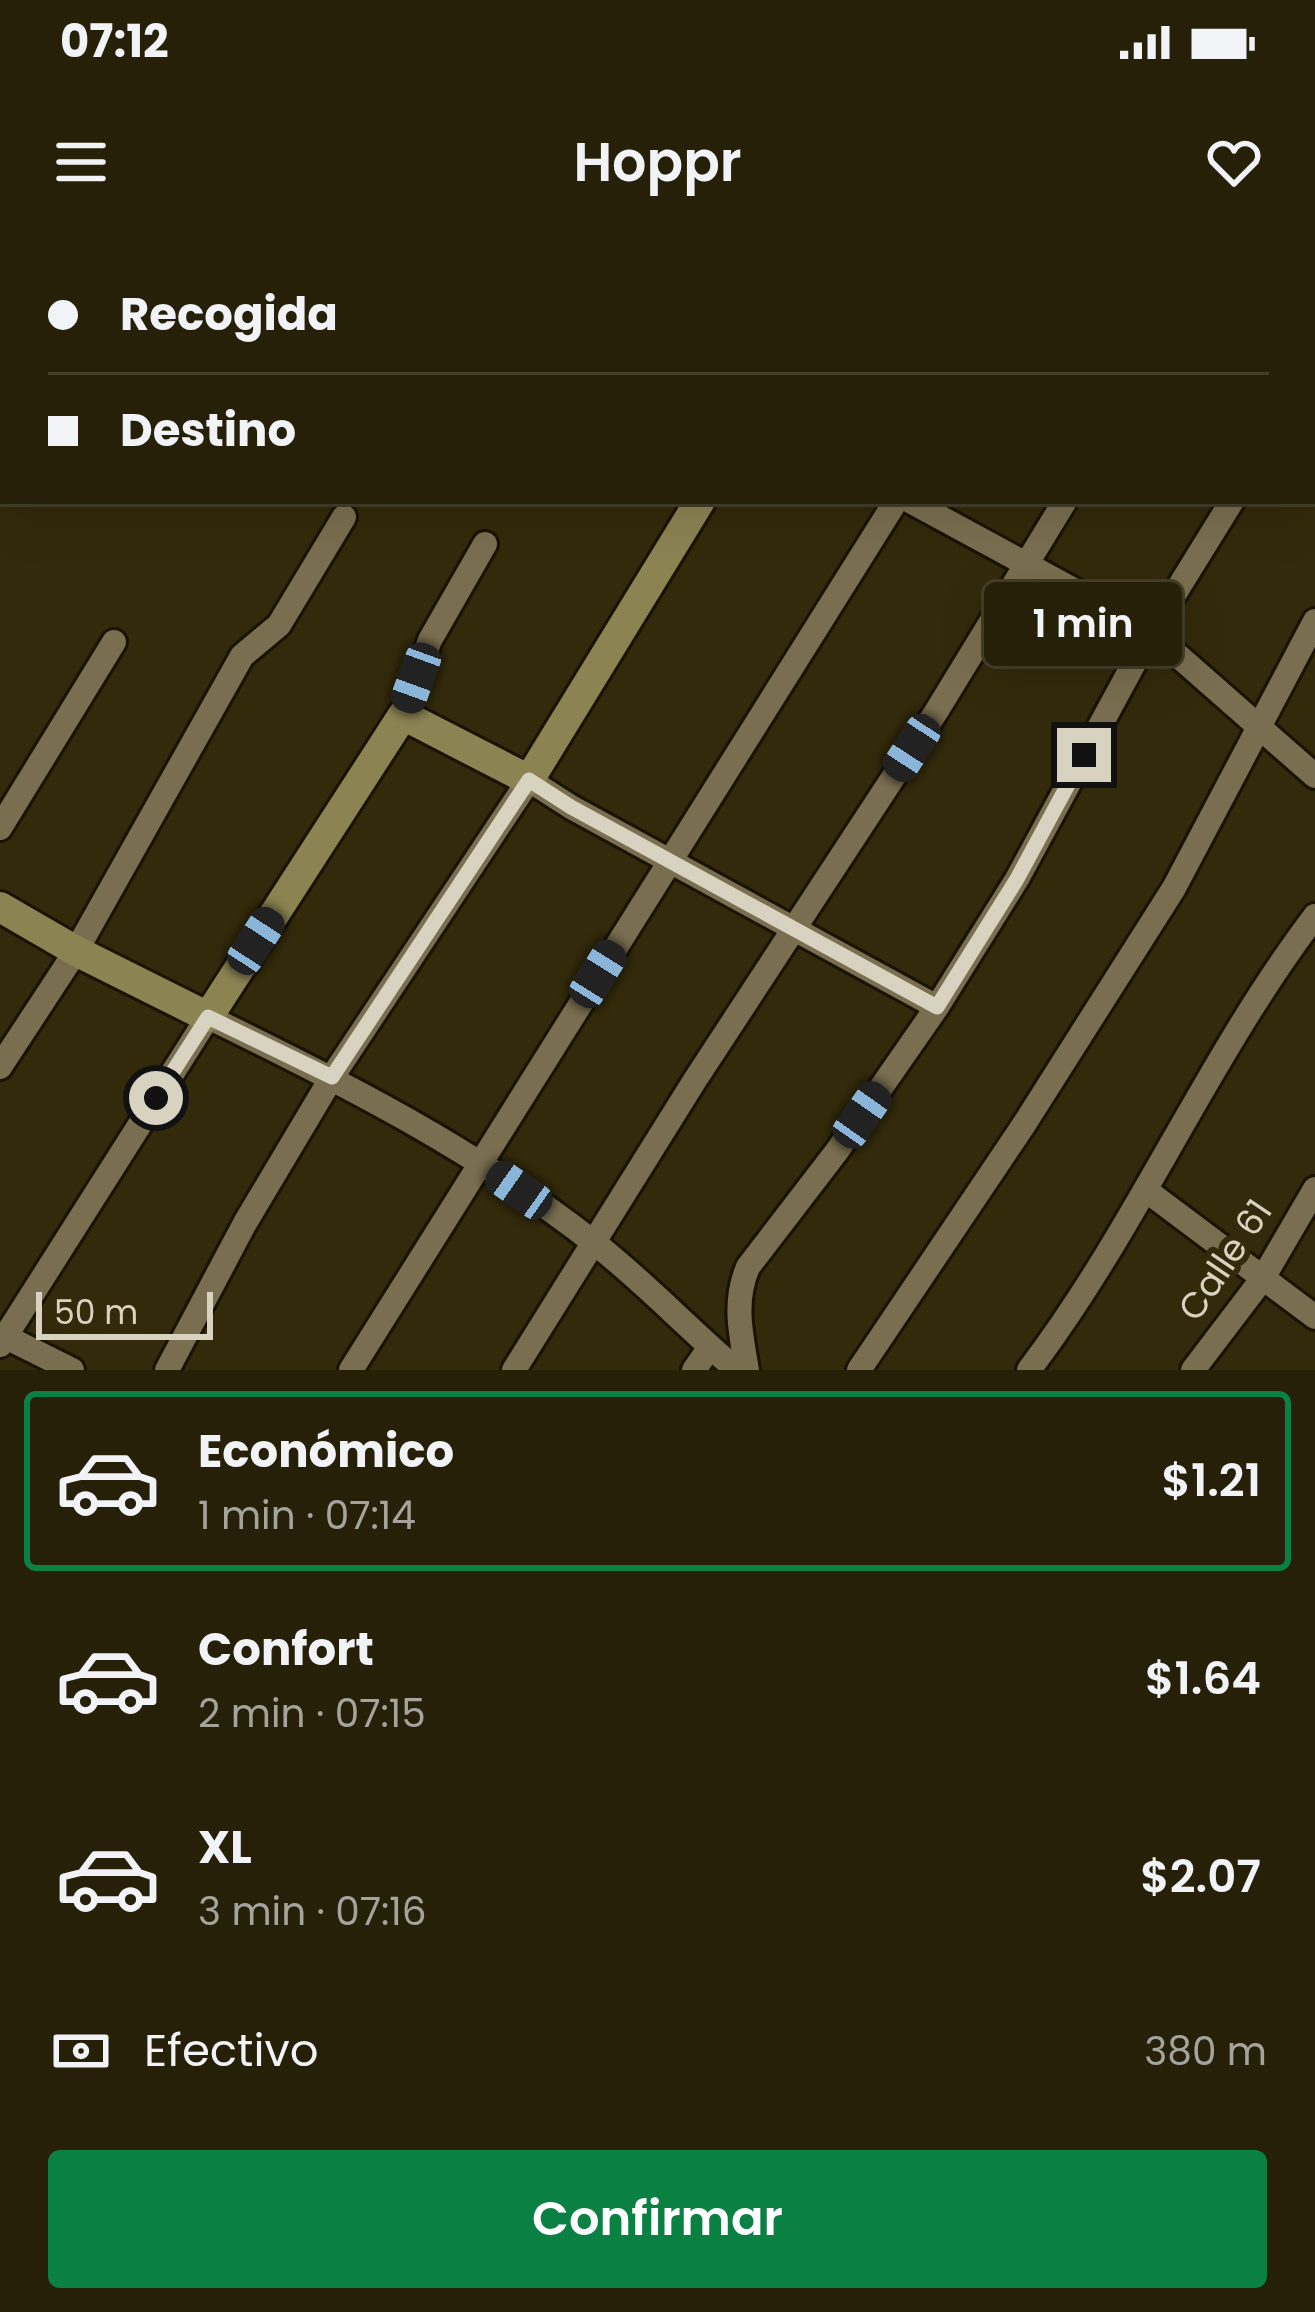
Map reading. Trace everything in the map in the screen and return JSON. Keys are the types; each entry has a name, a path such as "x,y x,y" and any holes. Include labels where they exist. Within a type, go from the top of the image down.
{"street":[{"path":"167,1370 245,1223 332,1077 529,780 698,504"},
{"path":"351,1370 894,504"},
{"path":"916,504 1151,632 1315,776"},
{"path":"514,1370 1063,504"},
{"path":"747,1370 737,1312 739,1288 748,1268 937,1007 1017,879 1151,632 1230,504"},
{"path":"0,1067 76,951 242,656 279,625 344,517"},
{"path":"71,1370 1,1338 403,715 430,640 485,544"},
{"path":"859,1370 1174,888 1315,622"},
{"path":"0,828 114,642"},
{"path":"403,715 937,1007"},
{"path":"0,907 76,951 332,1077 481,1163 595,1243 736,1370"},
{"path":"1029,1370 1075,1310 1263,985 1315,916"},
{"name":"Calle 61","path":"1193,1370 1263,1278 1315,1190"},
{"path":"1147,1191 1315,1317"},
{"path":"694,1370 710,1347"}],"route":[{"path":"156,1098 208,1017 332,1077 529,780 792,931 937,1007 1017,879 1084,755"}]}
